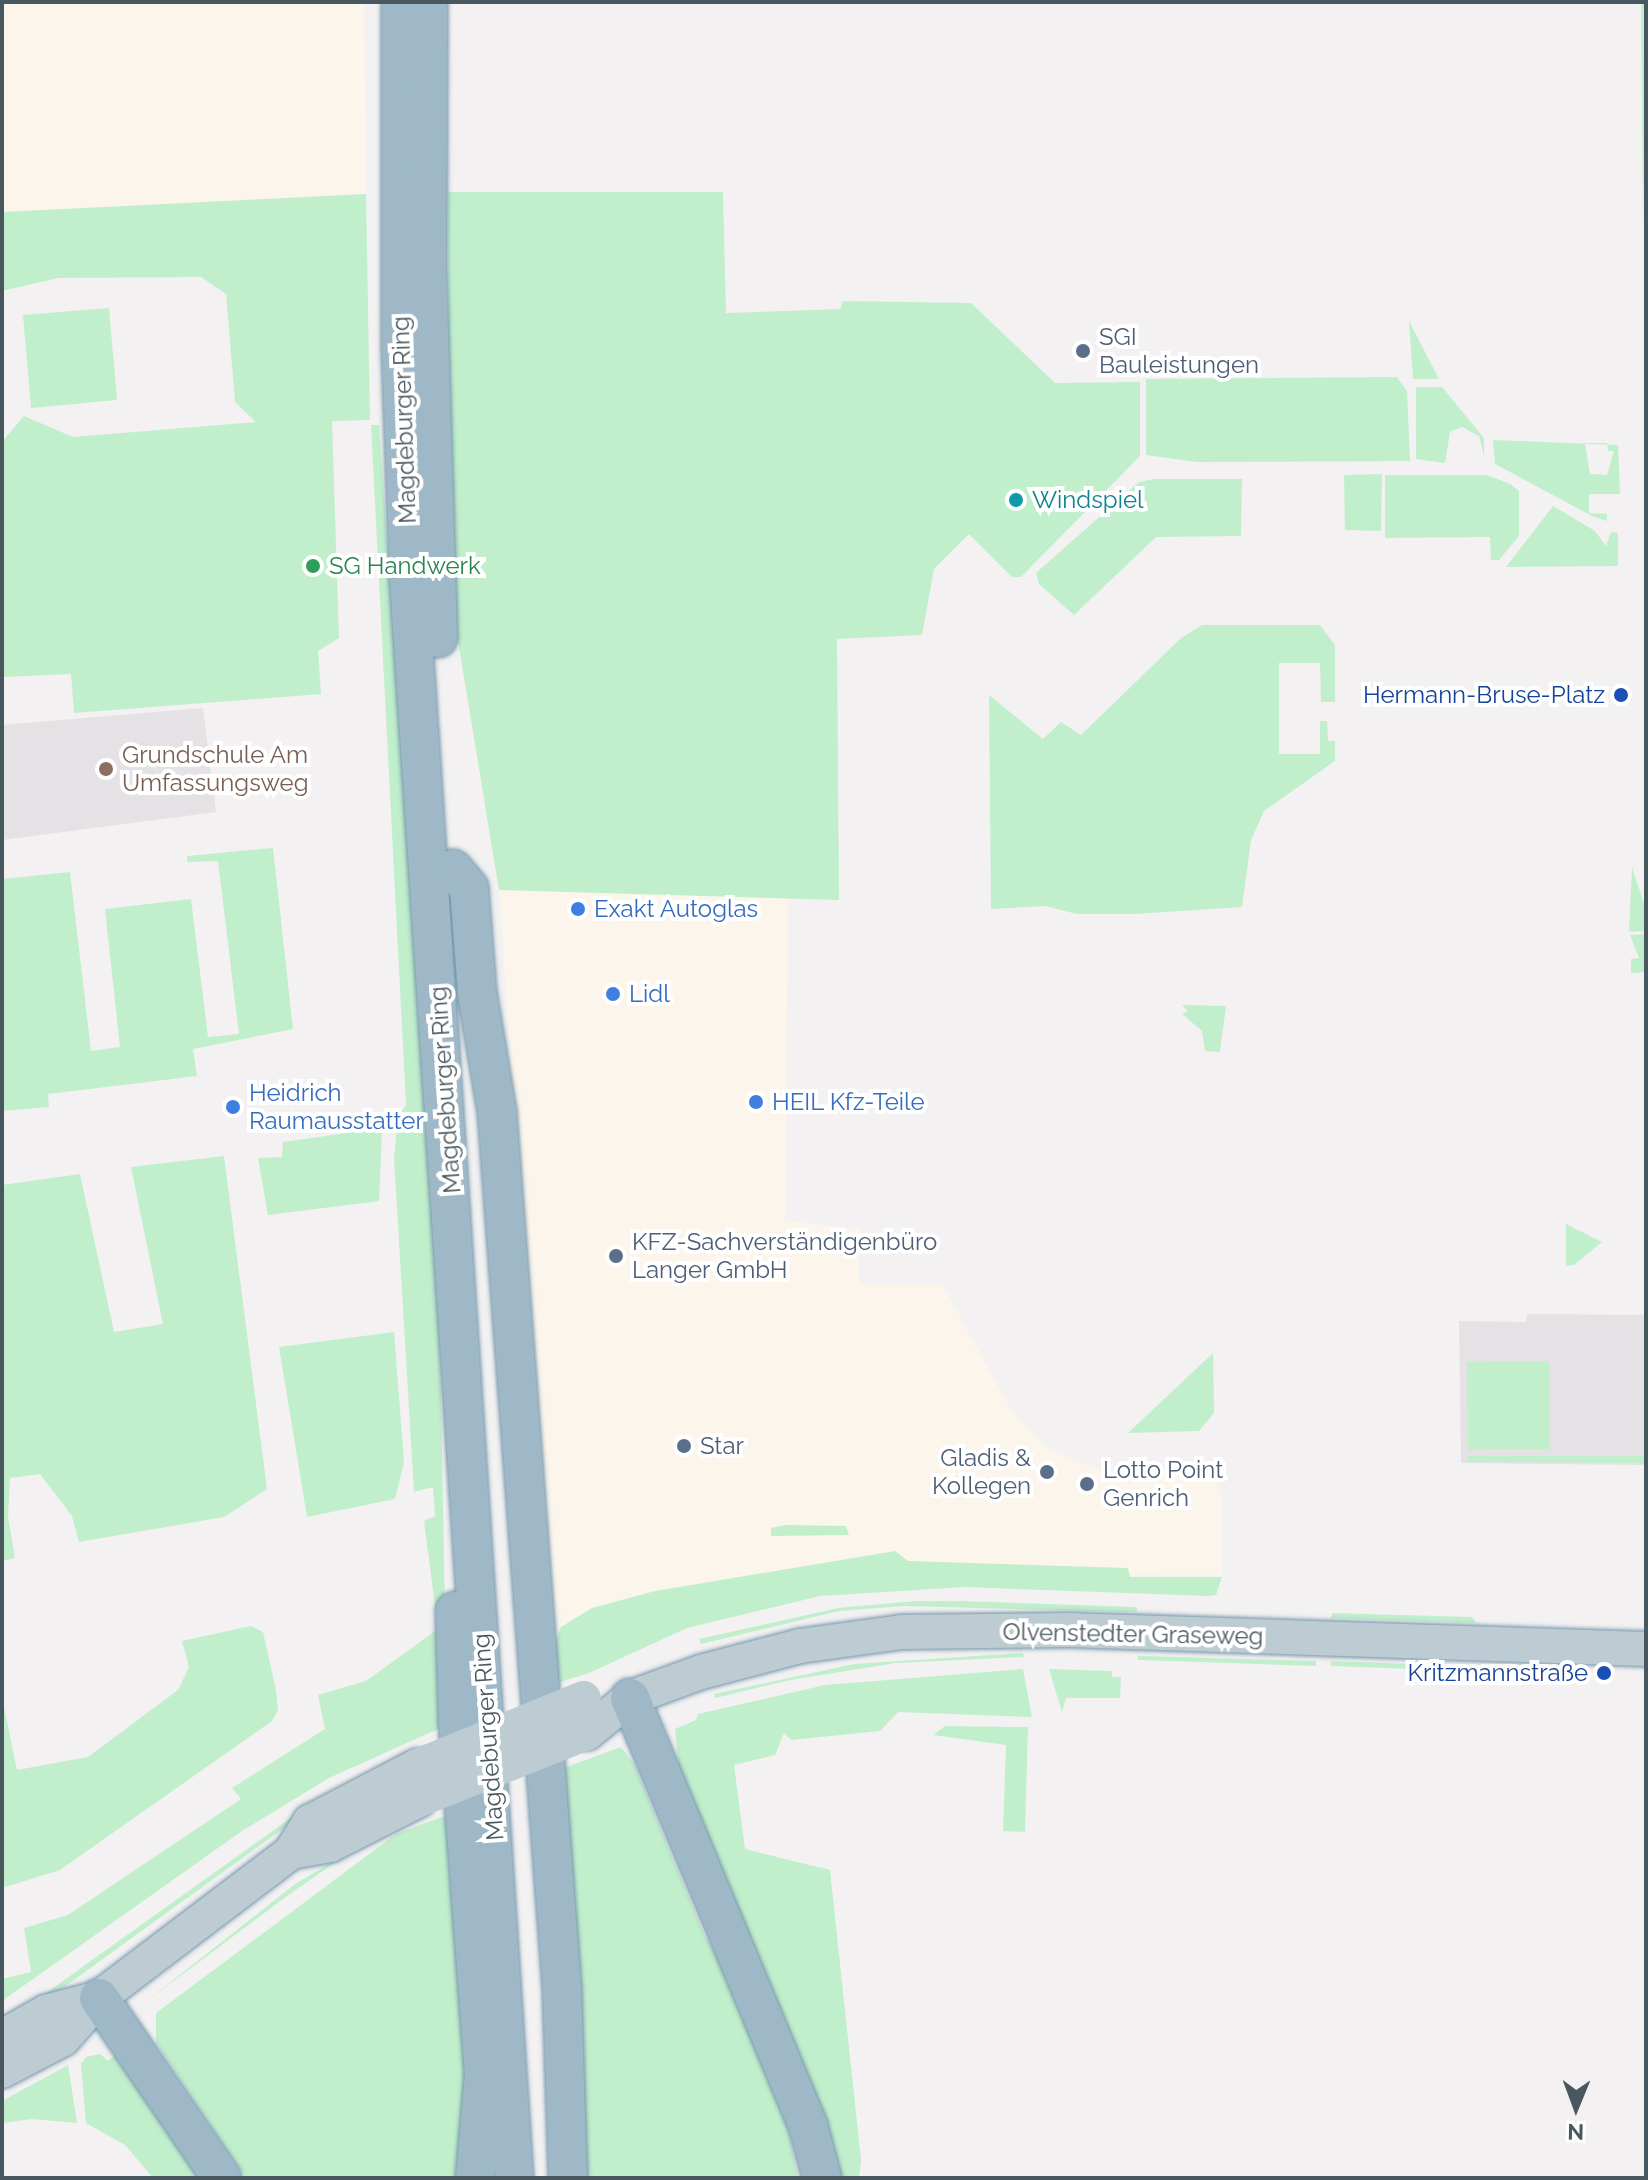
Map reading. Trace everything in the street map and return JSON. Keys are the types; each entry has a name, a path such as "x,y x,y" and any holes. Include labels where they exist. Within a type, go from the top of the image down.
{"highway":[{"path":"382,2 386,233 400,264"},
{"name":"Magdeburger Ring","path":"401,2 400,264 409,581 514,2178"},
{"name":"Magdeburger Ring","path":"428,2 428,345 453,869 469,888 478,1000 497,1111 562,1988 562,2176"},
{"path":"470,1482 456,1502 455,1591 458,1722 484,2073 483,2128 475,2178"},
{"path":"630,1698 799,2108 822,2178"},
{"path":"99,1998 222,2178"},
{"path":"799,2108 809,2178"}],"main road":[{"name":"Olvenstedter Graseweg","path":"630,1698 777,1651 925,1631 1646,1649"},
{"path":"2,2071 63,2039 99,1998 291,1852 310,1822 417,1766 584,1698 630,1698"},
{"path":"291,1852 330,1845 419,1800 587,1733 630,1698"},
{"path":"2,2037 46,2012 99,1998"}],"shaded area":[{"path":"2,2 364,2 366,194 2,212"},
{"name":"Grundschule Am Umfassungsweg","path":"203,708 216,812 2,840 2,725"},
{"path":"499,890 788,898 785,1221 859,1229 859,1284 942,1284 1011,1410 1047,1448 1099,1470 1192,1473 1215,1480 1223,1501 1221,1576 862,1571 549,1647"},
{"path":"1527,1314 1646,1315 1646,1465 1461,1463 1459,1321 1526,1322"}],"green space":[{"path":"1641,2 1646,2 1643,231"},
{"path":"448,192 723,192 726,313 840,309 843,301 971,303 1055,383 1140,382 1140,456 1021,577 1012,577 969,534 934,569 922,635 837,639 839,900 499,890 449,586"},
{"path":"366,194 370,420 332,421 339,638 318,651 321,694 74,713 71,674 2,677 2,442 24,416 73,437 256,422 235,402 226,294 201,277 58,278 2,291 2,212"},
{"path":"109,308 117,400 31,408 23,315"},
{"path":"1409,321 1439,379 1413,379"},
{"path":"1397,377 1407,391 1410,461 1197,462 1146,455 1146,379"},
{"path":"1416,387 1442,387 1484,438 1484,456 1479,436 1462,427 1450,432 1445,463 1416,459"},
{"path":"371,425 379,425 439,1287 447,1725 329,1778 242,1831 2,2001 2,1979 31,1972 24,1928 68,1915 241,1799 232,1788 325,1729 318,1695 366,1681 438,1629 424,1521 435,1516 433,1487 414,1492 394,1158 398,1116 406,1105"},
{"path":"1493,440 1585,444 1590,474 1607,475 1614,451 1608,451 1607,445 1618,445 1620,494 1589,494 1589,513 1607,514 1607,521 1592,516 1495,464"},
{"path":"1382,474 1381,531 1345,530 1344,475"},
{"path":"1385,475 1487,475 1510,484 1519,491 1519,536 1499,560 1491,560 1490,537 1385,538"},
{"path":"1155,479 1242,479 1241,536 1156,537 1074,615 1039,584 1036,573 1139,482"},
{"path":"1553,506 1595,531 1606,546 1611,532 1618,533 1618,566 1506,567"},
{"path":"1202,625 1320,625 1335,645 1335,702 1321,702 1320,663 1279,663 1279,754 1320,754 1320,721 1327,721 1328,741 1335,741 1335,761 1264,811 1251,840 1242,907 1135,914 1077,914 1045,906 991,909 989,695 1043,739 1061,722 1081,735 1180,639"},
{"path":"273,848 293,1029 193,1049 197,1076 48,1094 49,1107 2,1111 2,879 70,872 91,1051 120,1047 105,909 191,899 208,1037 239,1034 218,861 187,862 187,856"},
{"path":"1632,867 1646,910 1646,931 1629,932"},
{"path":"1646,934 1646,972 1631,973 1631,959 1639,958 1630,935"},
{"path":"1182,1005 1226,1006 1220,1052 1205,1051 1202,1031 1182,1014 1188,1011"},
{"path":"382,1128 379,1201 268,1215 258,1158 282,1157 283,1142"},
{"path":"224,1156 267,1489 224,1517 79,1542 72,1516 40,1474 10,1478 8,1517 15,1558 2,1561 2,1185 80,1174 114,1332 163,1324 131,1167"},
{"path":"1566,1224 1602,1242 1574,1265 1566,1266"},
{"path":"394,1332 404,1462 395,1499 307,1517 279,1347"},
{"path":"1213,1353 1214,1413 1199,1431 1128,1433"},
{"path":"1549,1361 1550,1449 1468,1450 1467,1362"},
{"path":"1468,1456 1646,1456 1646,1463 1468,1462"},
{"path":"786,1525 846,1526 849,1535 771,1536 771,1528"},
{"path":"895,1551 908,1561 1128,1568 1130,1577 1222,1577 1216,1595 1209,1596 965,1587 820,1596 687,1628 589,1673 560,1682 554,1677 551,1650 561,1627 592,1608 655,1591"},
{"path":"916,1601 1137,1607 1137,1612 904,1606 839,1611 701,1644 699,1639 838,1608"},
{"path":"1332,1613 1472,1617 1476,1623 1331,1618"},
{"path":"251,1626 263,1632 276,1690 278,1710 272,1721 60,1870 2,1888 2,1697 17,1770 88,1757 178,1690 189,1667 182,1641"},
{"path":"1023,1653 1024,1657 896,1663 790,1680 715,1698 714,1694 854,1664"},
{"path":"1138,1656 1316,1661 1316,1666 1138,1660"},
{"path":"1331,1661 1468,1666 1468,1671 1331,1666"},
{"path":"1023,1669 1032,1717 898,1712 880,1731 791,1740 784,1733 775,1755 734,1765 745,1849 830,1870 861,2160 859,2178 831,2178 679,1771 675,1729 696,1720 698,1714 825,1685"},
{"path":"1049,1669 1112,1671 1112,1677 1121,1677 1120,1698 1066,1698 1062,1712"},
{"path":"945,1726 1028,1727 1025,1832 1003,1831 1006,1745 933,1735"},
{"path":"621,1747 634,1764 704,1934 731,1982 786,2118 798,2178 585,2178 561,1769"},
{"path":"306,1807 309,1810 49,1998 46,1993"},
{"path":"447,1815 466,1965 465,2178 246,2178 156,2043 156,2013 396,1834"},
{"path":"357,1847 283,1899 147,2001 295,1884"},
{"path":"100,2054 108,2061 115,2055 134,2076 201,2178 153,2178 125,2145 86,2123 81,2064 86,2057"},
{"path":"68,2065 77,2123 32,2119 2,2123 2,2101"}],"place":[{"name":"SGI Bauleistungen","path":"1083,351"},
{"name":"Windspiel","path":"1016,500"},
{"name":"SG Handwerk","path":"313,566"},
{"name":"Hermann-Bruse-Platz","path":"1621,695"},
{"name":"Grundschule Am Umfassungsweg","path":"106,769"},
{"name":"Exakt Autoglas","path":"578,909"},
{"name":"Lidl","path":"613,994"},
{"name":"HEIL Kfz-Teile","path":"756,1102"},
{"name":"Heidrich Raumausstatter","path":"233,1107"},
{"name":"KFZ-Sachverständigenbüro Langer GmbH","path":"616,1256"},
{"name":"Star","path":"684,1446"},
{"name":"Gladis & Kollegen","path":"1047,1472"},
{"name":"Lotto Point Genrich","path":"1087,1484"},
{"name":"Kritzmannstraße","path":"1604,1673"}]}
